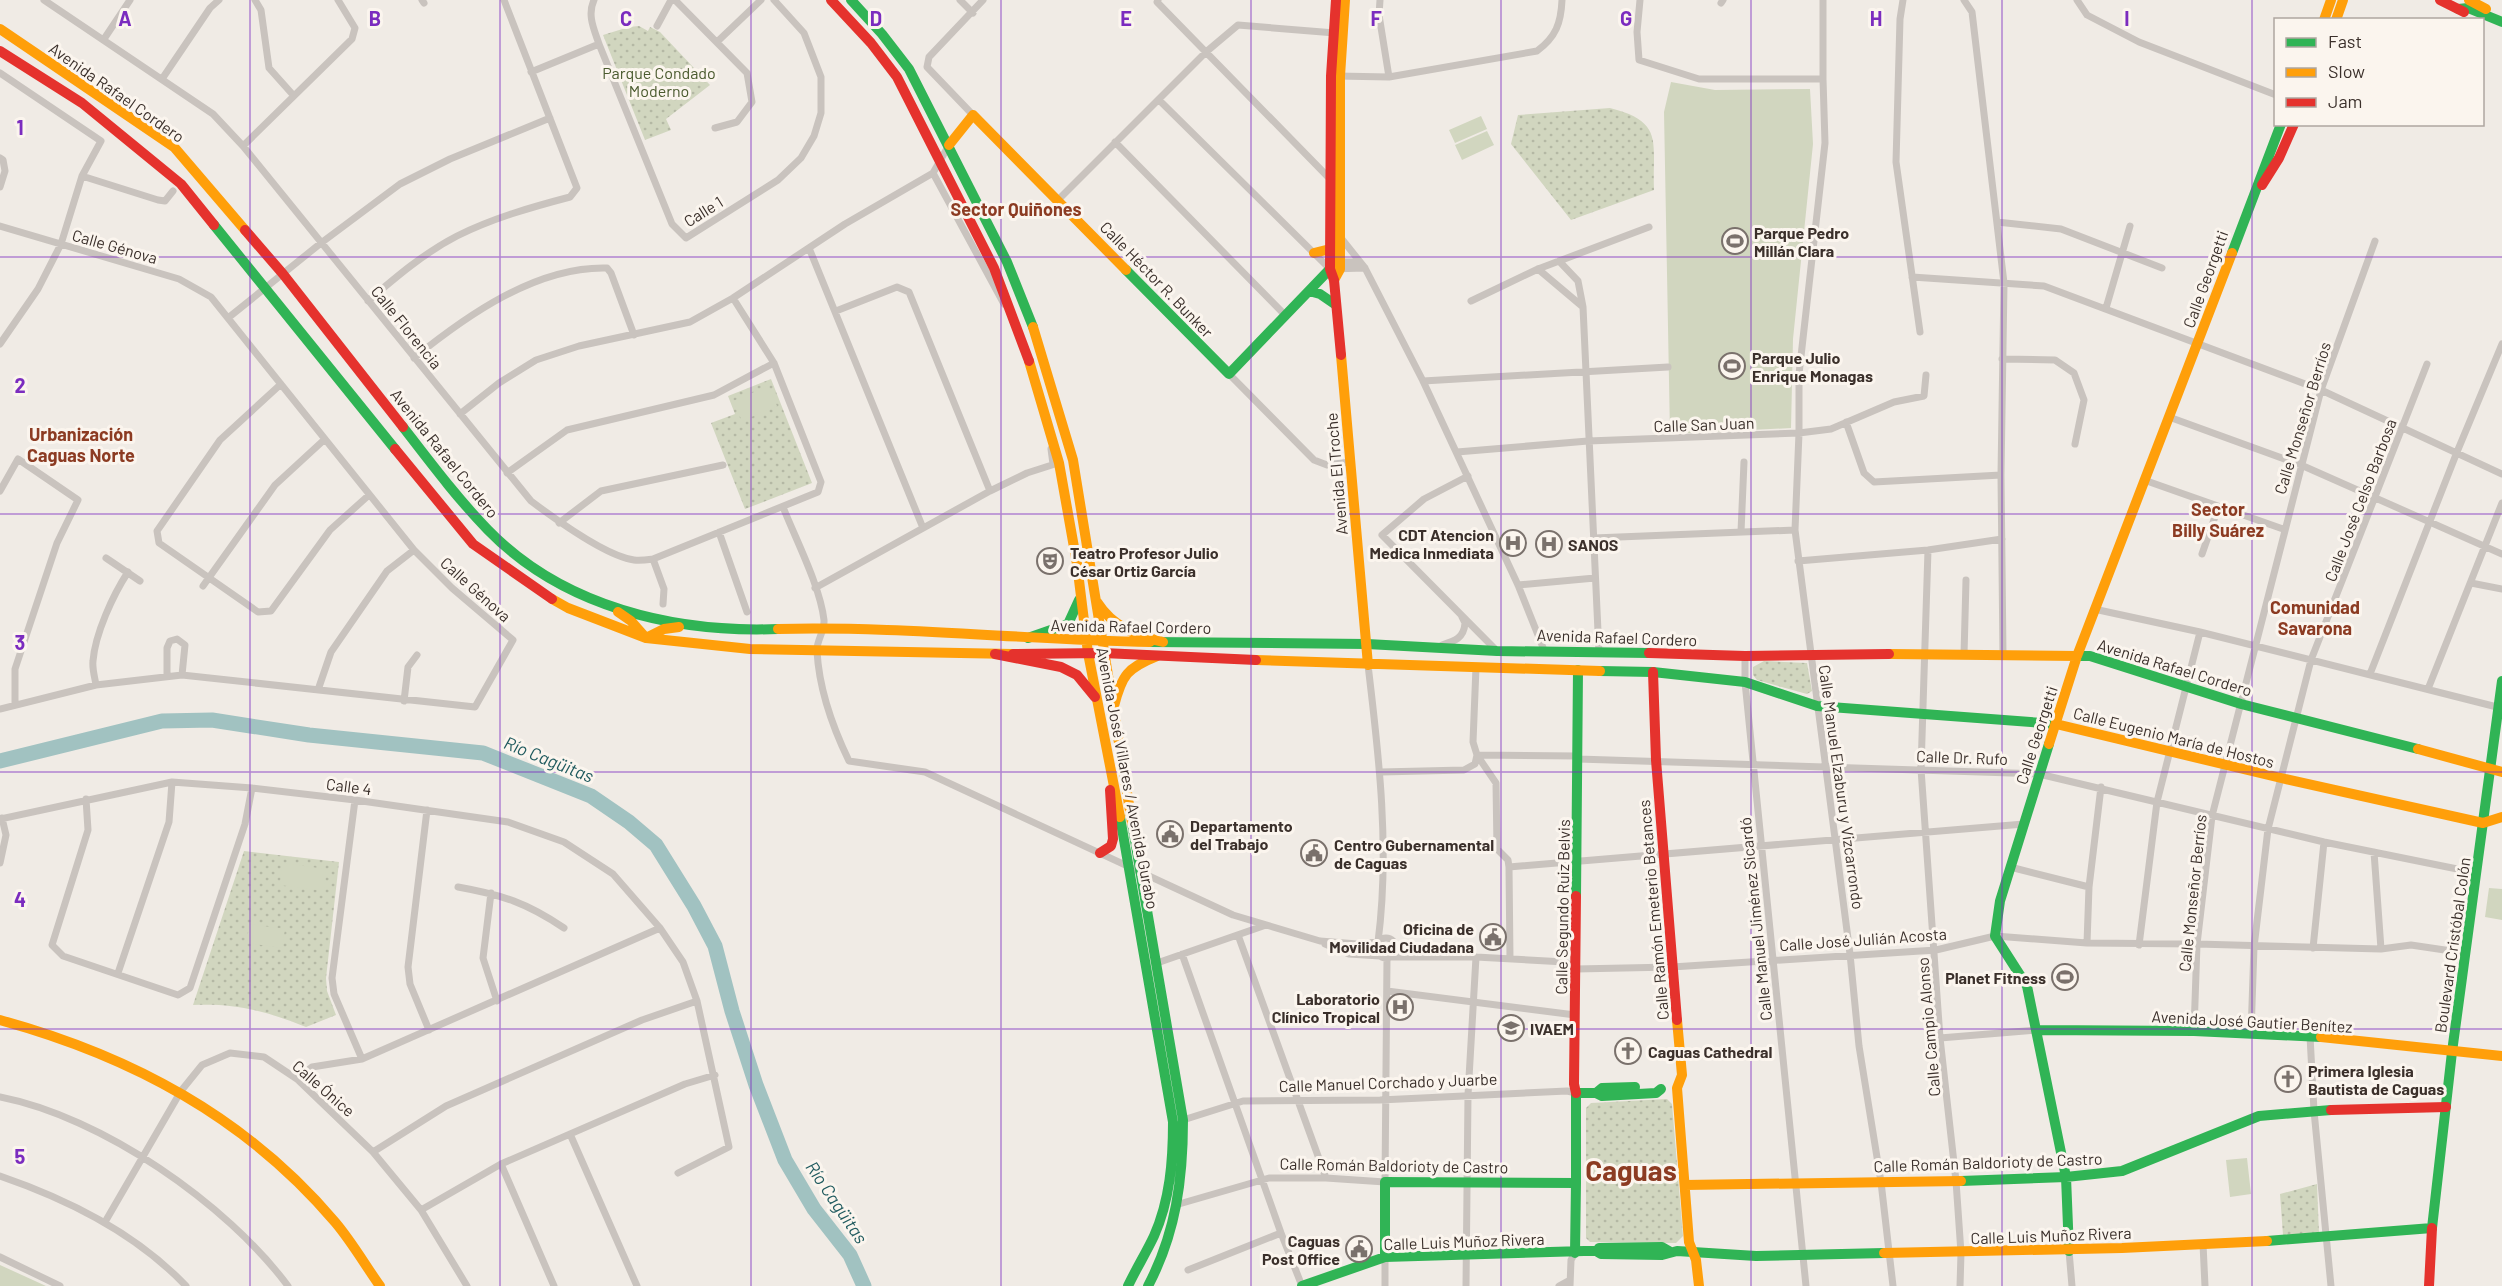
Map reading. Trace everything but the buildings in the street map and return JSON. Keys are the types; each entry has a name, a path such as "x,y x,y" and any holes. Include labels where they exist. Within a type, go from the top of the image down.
{"main road":[{"name":"Avenida José Villares / Avenida Gurabo","path":"831,0 871,43 897,77 994,268 1018,328 1056,464 1072,535 1088,653 1130,866 1161,1063 1168,1083 1173,1122 1174,1156 1166,1206 1154,1238 1128,1286"},
{"name":"Avenida José Villares / Avenida Gurabo","path":"851,0 882,34 909,69 1007,262 1036,333 1073,460 1086,532 1102,653 1120,746 1183,1120 1184,1154 1179,1204 1160,1266 1148,1286"},
{"name":"Avenida El Troche","path":"1336,0 1338,33 1330,178 1330,249 1368,665"},
{"name":"Avenida El Troche","path":"1338,33 1345,0"},
{"path":"2325,18 2331,0"},
{"path":"2337,18 2343,0"},
{"path":"2440,0 2477,18"},
{"path":"2469,0 2502,17"},
{"path":"2458,9 2468,8 2502,22"},
{"path":"2484,21 2502,29"},
{"name":"Avenida Rafael Cordero","path":"0,29 174,147 284,273 440,474 489,531 536,569 579,594 608,605 686,626 758,630 823,628 1087,641 1367,644 1497,651 1545,650 1745,656 1925,654 2091,656 2185,688 2241,704 2490,767 2502,772"},
{"name":"Avenida Rafael Cordero","path":"0,51 82,103 182,184 264,289 473,544 536,590 568,608 646,638 750,649 995,654 1102,653 1368,665 1653,672 1745,682 1817,706"},
{"name":"Avenida El Troche","path":"1332,265 1340,236 1336,76"},
{"path":"948,145 973,115"},
{"name":"Calle Héctor R. Bunker","path":"973,115 1228,374"},
{"name":"Calle Georgetti","path":"1995,936 2000,901 2077,656 2280,126"},
{"name":"Calle Georgetti","path":"2248,208 2279,158 2293,126"},
{"path":"1314,254 1330,249"},
{"path":"1228,374 1286,316 1332,265"},
{"path":"1309,291 1320,294 1336,305"},
{"path":"1072,535 1086,532"},
{"path":"1028,638 1068,624 1081,594"},
{"path":"1094,596 1113,624 1130,634 1163,642"},
{"path":"608,605 631,621 646,638 664,629 686,626"},
{"path":"1578,670 1599,653"},
{"path":"995,654 1061,667 1077,675 1096,699"},
{"path":"1113,709 1121,677 1131,666 1157,656"},
{"name":"Calle Segundo Ruiz Belvis","path":"1575,1253 1576,1093 1574,1084 1578,670"},
{"name":"Calle Ramón Emeterio Betances","path":"1653,672 1656,760 1682,1075 1677,1088 1692,1252 1696,1260 1699,1286"},
{"name":"Boulevard Cristóbal Colón","path":"2429,1286 2432,1228 2452,1052 2502,681"},
{"name":"Calle Eugenio María de Hostos","path":"1817,706 2056,724 2483,823"},
{"path":"1100,853 1111,846 1113,839 1106,751 1120,746"},
{"path":"2483,823 2502,818"},
{"path":"1130,866 1141,888 1149,917"},
{"path":"1995,936 2027,986 2066,1177 2069,1251"},
{"path":"0,1020 34,1028 91,1047 181,1091 275,1160 336,1223 380,1286"},
{"name":"Avenida José Gautier Benítez","path":"2037,1030 2194,1031 2310,1036 2502,1056"},
{"name":"Calle Manuel Corchado y Juarbe","path":"1576,1093 1596,1093 1602,1088 1629,1091 1656,1087 1677,1088"},
{"name":"Calle Román Baldorioty de Castro","path":"1685,1185 2066,1177 2121,1171 2259,1116 2446,1107"},
{"path":"1384,1182 1385,1257"},
{"name":"Calle Román Baldorioty de Castro","path":"1384,1182 1576,1183"},
{"name":"Calle Luis Muñoz Rivera","path":"1302,1286 1385,1257 1596,1251 1601,1254 1633,1251 1662,1255 1670,1251 1701,1254 1803,1255 2069,1251 2328,1239 2432,1228"}],"street":[{"name":"Calle Florencia","path":"44,0 213,114 243,146 531,501 560,523 620,557 636,561 652,559 818,492 821,482 774,363"},
{"path":"104,39 130,0"},
{"path":"162,79 210,8 219,0"},
{"path":"255,0 261,10 269,68 294,96"},
{"path":"243,146 352,39 356,28 338,0"},
{"path":"368,300 412,264 457,237 517,211 570,197 577,188 504,0"},
{"name":"Calle 1","path":"594,0 591,7 591,23 599,44 672,224 686,238 777,180 801,158 814,136 821,113 821,76 804,33 774,0"},
{"path":"657,26 673,0 747,73 752,102 737,122 715,128"},
{"path":"718,42 761,0"},
{"path":"960,0 973,13 983,0"},
{"path":"1158,0 1157,2 1340,188"},
{"path":"1380,0 1379,15 1389,78"},
{"path":"1336,76 1389,78 1537,51 1552,40 1561,15 1562,0"},
{"path":"1640,0 1637,32 1639,60 1699,79 1822,80"},
{"name":"Calle Manuel Elzaburu y Vizcarrondo","path":"1823,0 1822,80 1825,143 1799,374 1795,530 1850,954 1859,1046 1881,1182 1893,1286"},
{"path":"1903,0 1900,19 1896,162 1920,332"},
{"path":"1964,0 1972,12 2004,283 2001,475 2003,655"},
{"path":"2077,0 2087,15 2139,42 2274,94"},
{"name":"Calle Héctor R. Bunker","path":"973,13 929,57 927,67 973,115"},
{"path":"1058,200 1206,52 1238,25 1338,33"},
{"path":"531,72 599,44"},
{"path":"0,73 101,141 82,176 61,244 38,289 0,344"},
{"path":"1159,100 1314,254 1332,265 1362,265"},
{"path":"228,318 321,243 400,184 450,159 550,118"},
{"path":"1116,141 1286,316"},
{"path":"460,414 499,383 536,360 579,346 690,322 733,298 845,224 933,173 948,145"},
{"path":"0,158 3,160 5,171 0,187"},
{"path":"815,588 990,491 1056,464 1014,323 933,173"},
{"path":"82,176 158,200 165,201 172,191"},
{"path":"1997,222 2061,229 2162,268"},
{"name":"Calle Génova","path":"0,226 179,279 211,297 414,550 452,588 513,640 475,707 182,675 96,685 0,709"},
{"path":"2106,308 2130,226"},
{"path":"1471,301 1538,269 1649,227"},
{"path":"1340,236 1362,265 1423,381 1518,585 1545,650"},
{"name":"Calle Monseñor Berríos","path":"2194,1031 2197,944 2212,816 2283,529 2321,390 2375,241"},
{"path":"809,248 923,528"},
{"path":"1559,261 1578,281 1583,308 1599,653"},
{"path":"414,358 461,320 505,295 549,278 595,268 607,268 611,273 634,335"},
{"path":"1538,269 1583,308"},
{"path":"1912,277 2044,286 2321,390 2502,474"},
{"path":"836,311 897,287 909,292 990,491"},
{"path":"507,473 567,430 714,395 774,363 733,298"},
{"path":"2370,674 2502,344"},
{"path":"2002,359 2055,360 2074,373 2084,399 2075,444"},
{"name":"Calle José Celso Barbosa","path":"2251,1034 2254,947 2268,829 2296,718 2312,660 2427,364"},
{"path":"1423,381 1668,367"},
{"name":"Calle Héctor R. Bunker","path":"1228,374 1314,460 1327,465 1350,462"},
{"name":"Calle San Juan","path":"1457,452 1588,441 1799,433 1832,429 1894,402 1924,396 1926,375"},
{"path":"281,384 220,440 157,531 159,543 258,612 271,611 330,530 369,495"},
{"path":"2169,417 2301,465 2502,554"},
{"path":"1846,422 1864,472 1874,482 2001,475"},
{"path":"203,586 274,485 325,439"},
{"path":"0,491 18,459 78,500 57,543 15,669 15,705"},
{"path":"1741,532 1744,462"},
{"path":"560,523 601,491 723,465"},
{"path":"1468,476 1424,500 1382,535 1458,609 1497,651"},
{"path":"2144,480 2218,508 2283,529"},
{"path":"2428,690 2502,503"},
{"path":"783,507 815,588 825,622 816,649"},
{"path":"2202,554 2218,508"},
{"path":"1594,538 1795,530"},
{"path":"719,532 747,612"},
{"path":"1798,561 1928,550 2002,539"},
{"path":"318,690 331,652 387,571 414,550"},
{"name":"Calle Campio Alonso","path":"1928,550 1921,769 1940,1038 1956,1181 1961,1253 1960,1286"},
{"path":"106,558 140,581"},
{"path":"652,559 664,589 663,604"},
{"path":"96,685 92,662 95,649 113,596 128,572"},
{"path":"1518,585 1595,578"},
{"path":"1964,655 1966,580"},
{"path":"2471,584 2502,589"},
{"path":"1436,648 1459,639 1465,630 1465,623 1458,609"},
{"path":"2094,609 2255,645 2497,707"},
{"path":"2139,945 2157,802 2200,632"},
{"path":"167,676 167,648 170,641 177,639 184,645 182,675"},
{"name":"Calle José Julián Acosta","path":"816,649 825,696 838,738 849,761 925,772 1233,915 1320,941 1349,954 1386,957 1510,959 1565,963 1576,969 1672,967 1936,950 1995,936 2139,945 2197,944 2381,949 2411,945 2465,953"},
{"path":"404,701 408,667 417,655"},
{"name":"Calle Manuel Jiménez Sicardó","path":"1745,656 1745,682 1806,1286"},
{"path":"1368,665 1381,772 1382,849 1380,929 1377,951 1386,957"},
{"path":"1476,667 1473,742 1477,755 1496,783 1497,849 1508,860 1509,867 1510,959"},
{"path":"1381,772 1464,770 1475,764 1477,755"},
{"name":"Calle Dr. Rufo","path":"1477,755 2039,774 2324,842 2477,873"},
{"path":"118,973 169,822 172,782"},
{"name":"Calle 4","path":"1,818 172,782 252,788 355,800 508,822 564,842 613,874 660,928 683,962 697,1001 729,1147 678,1173"},
{"path":"2086,943 2089,887 2101,787"},
{"path":"86,799 88,830 52,945 63,956 178,994 190,988 245,824 252,788"},
{"path":"355,800 332,978 334,994 362,1059"},
{"path":"427,810 408,967 410,984 429,1030"},
{"path":"0,863 6,835 1,818"},
{"path":"1509,867 1924,830 2024,824"},
{"path":"2313,948 2324,842"},
{"path":"2374,852 2381,949"},
{"path":"2010,867 2089,887"},
{"path":"458,887 491,893 534,908 564,928"},
{"path":"491,893 483,958 496,1001"},
{"path":"1157,963 1266,925"},
{"path":"297,1079 312,1067 362,1059 660,928"},
{"path":"1380,929 1407,956"},
{"path":"1238,935 1326,1178"},
{"name":"Calle José Julián Acosta","path":"1320,941 1357,944 1392,941"},
{"path":"1386,957 1396,951 1392,941"},
{"path":"1182,954 1302,1286"},
{"path":"1384,1182 1386,957"},
{"path":"1466,1286 1468,1095 1476,957"},
{"path":"1387,991 1575,1015"},
{"path":"374,1152 446,1106 642,1020 697,1001"},
{"path":"1940,1038 2037,1030"},
{"path":"2310,1036 2314,1112 2331,1286"},
{"name":"Calle Ónice","path":"105,1222 181,1091 202,1065 230,1053 264,1057 297,1079 374,1152 421,1210 467,1286"},
{"path":"421,1210 501,1164 684,1084 715,1075"},
{"name":"Calle Manuel Corchado y Juarbe","path":"1183,1120 1235,1103 1567,1091 1576,1093"},
{"path":"0,1097 66,1118 143,1156 217,1210 273,1267 288,1286"},
{"path":"570,1134 637,1286"},
{"path":"501,1164 554,1286"},
{"path":"0,1176 41,1190 105,1222 174,1273 186,1286"},
{"name":"Calle Román Baldorioty de Castro","path":"1179,1204 1263,1178 1326,1178 1384,1182"},
{"path":"1188,1270 1281,1233"},
{"path":"2203,1244 2205,1286"},
{"path":"2069,1251 2072,1286"},
{"name":"Calle Segundo Ruiz Belvis","path":"1570,1283 1571,1260 1575,1253"},
{"path":"0,1257 60,1286"},
{"path":"1385,1257 1385,1286"},
{"path":"1559,1286 1570,1283"}],"green space":[{"name":"Parque Condado Moderno","path":"639,26 648,31 650,27 660,32 710,85 666,119 671,130 645,140 603,35"},
{"name":"Parque Pedro Millán Clara","path":"1671,82 1715,90 1810,89 1813,144 1793,339 1791,428 1670,434 1664,112"},
{"path":"1610,108 1640,120 1648,127 1654,147 1654,190 1571,220 1511,144 1518,115"},
{"path":"1481,116 1487,129 1455,143 1449,130"},
{"path":"1487,131 1494,145 1462,160 1455,145"},
{"path":"771,379 812,483 745,509 711,423 735,414 728,396"},
{"path":"768,386 777,406 742,421 733,401"},
{"path":"1764,661 1807,663 1812,691 1807,694 1757,680 1753,675 1753,667"},
{"path":"244,851 339,862 326,978 327,991 336,1015 306,1027 251,1009 223,1005 193,1005"},
{"path":"282,863 326,869 324,891 280,885"},
{"path":"2489,888 2502,889 2502,920 2485,917"},
{"path":"249,924 285,929 282,948 247,943"},
{"path":"1667,1099 1672,1104 1683,1236 1676,1243 1590,1242 1586,1238 1586,1108 1591,1103"},
{"path":"2247,1158 2251,1194 2230,1197 2226,1160"},
{"path":"2317,1184 2319,1234 2283,1235 2280,1194"},
{"path":"0,1265 46,1286 0,1286"}],"waterway":[{"name":"Río Cagüitas","path":"0,761 162,721 212,720 309,735 483,753 591,796 629,822 656,845 694,906 715,946 732,1011 756,1085 785,1160 814,1209 850,1255 864,1286"}],"traffic: fast":[{"path":"851,0 882,34 909,69 1007,262 1033,327"},
{"path":"2458,9 2468,8 2502,22"},
{"path":"2232,253 2280,126"},
{"path":"214,225 395,449"},
{"path":"1126,270 1229,374 1330,269"},
{"path":"1309,291 1320,294 1336,305"},
{"path":"403,427 455,493 488,530 518,557 550,579 622,610 660,620 699,626 778,629"},
{"path":"1028,638 1068,624 1079,600"},
{"path":"1150,642 1367,644 1497,651 1649,653"},
{"path":"2077,656 2090,656 2241,704 2418,749"},
{"path":"1576,896 1578,670"},
{"path":"1600,671 1653,672 1745,682 1817,706 2056,724"},
{"path":"2452,1052 2502,681"},
{"path":"2049,744 2000,901 1995,936 2027,986 2066,1177 2069,1251"},
{"path":"1120,817 1173,1122 1171,1166 1164,1208 1154,1236 1128,1286"},
{"path":"1132,823 1183,1120 1176,1205 1165,1246 1148,1286"},
{"path":"2037,1030 2194,1031 2321,1037"},
{"path":"2267,1241 2432,1228 2452,1052"},
{"path":"1596,1093 1602,1088 1635,1087"},
{"path":"1385,1257 1385,1182 1576,1183 1576,1093 1596,1093 1602,1096 1656,1093 1661,1089"},
{"path":"1961,1181 2066,1177 2122,1171 2259,1116 2331,1110"},
{"path":"1575,1253 1576,1183"},
{"path":"1599,1248 1662,1247 1669,1251"},
{"path":"1302,1286 1385,1257 1584,1251 1596,1251 1601,1254 1662,1255 1677,1251 1756,1256 1884,1253"}],"traffic: slow":[{"path":"1334,280 1340,269 1340,76 1345,0"},
{"path":"2325,18 2331,0"},
{"path":"2337,18 2343,0"},
{"path":"2469,0 2486,9"},
{"path":"0,29 174,147 245,230"},
{"path":"949,145 973,115 1126,270"},
{"path":"1314,253 1330,249"},
{"path":"2049,744 2077,656 2232,253"},
{"path":"1033,327 1073,460 1132,823"},
{"path":"1341,355 1368,665"},
{"path":"1029,361 1059,463 1077,564 1088,653 1120,817"},
{"path":"552,599 568,608 646,638 750,649 1013,654"},
{"path":"1097,602 1110,618 1126,629 1163,642"},
{"path":"618,612 631,621 646,638 664,629 679,627"},
{"path":"778,629 871,629 1150,642"},
{"path":"1889,654 2077,656"},
{"path":"1114,706 1127,674 1157,656"},
{"path":"1256,660 1600,671"},
{"path":"2056,724 2483,823 2502,817"},
{"path":"2418,749 2502,772"},
{"path":"0,1020 95,1052 140,1072 224,1121 264,1151 335,1222 380,1286"},
{"path":"1677,1020 1682,1075 1677,1088 1689,1242 1696,1260 1699,1286"},
{"path":"2321,1037 2502,1056"},
{"path":"1685,1185 1961,1181"},
{"path":"1884,1253 2122,1248 2267,1241"}],"traffic: jam":[{"path":"831,0 871,43 897,77 994,268 1029,361"},
{"path":"1336,0 1331,76 1330,269 1334,280 1341,355"},
{"path":"2440,0 2464,12"},
{"path":"0,51 82,103 181,184 214,225"},
{"path":"2262,185 2279,158 2293,126"},
{"path":"245,230 283,274 403,427"},
{"path":"395,449 473,544 552,599"},
{"path":"1013,654 1103,653 1256,660"},
{"path":"1649,653 1745,656 1889,654"},
{"path":"995,654 1061,667 1077,675 1095,697"},
{"path":"1653,672 1656,760 1677,1020"},
{"path":"1100,853 1111,846 1113,839 1110,790"},
{"path":"1576,896 1574,1084 1576,1093"},
{"path":"2331,1110 2446,1107"},
{"path":"2429,1286 2432,1228"}],"place":[{"name":"Parque Pedro Millán Clara","path":"1735,241"},
{"name":"Parque Julio Enrique Monagas","path":"1732,366"},
{"name":"CDT Atencion Medica Inmediata","path":"1513,543"},
{"name":"SANOS","path":"1549,544"},
{"name":"Teatro Profesor Julio César Ortiz García","path":"1050,561"},
{"name":"Departamento del Trabajo","path":"1170,834"},
{"name":"Centro Gubernamental de Caguas","path":"1314,853"},
{"name":"Oficina de Movilidad Ciudadana","path":"1493,937"},
{"name":"Planet Fitness","path":"2065,977"},
{"name":"Laboratorio Clínico Tropical","path":"1400,1007"},
{"name":"IVAEM","path":"1511,1028"},
{"name":"Caguas Cathedral","path":"1628,1051"},
{"name":"Primera Iglesia Bautista de Caguas","path":"2288,1079"},
{"name":"Caguas Post Office","path":"1359,1249"}],"district":[{"name":"Sector Quiñones","path":"1016,209"},
{"name":"Urbanización Caguas Norte","path":"81,444"},
{"name":"Sector Billy Suárez","path":"2218,519"},
{"name":"Comunidad Savarona","path":"2315,617"},
{"name":"Caguas","path":"1631,1170"}]}
